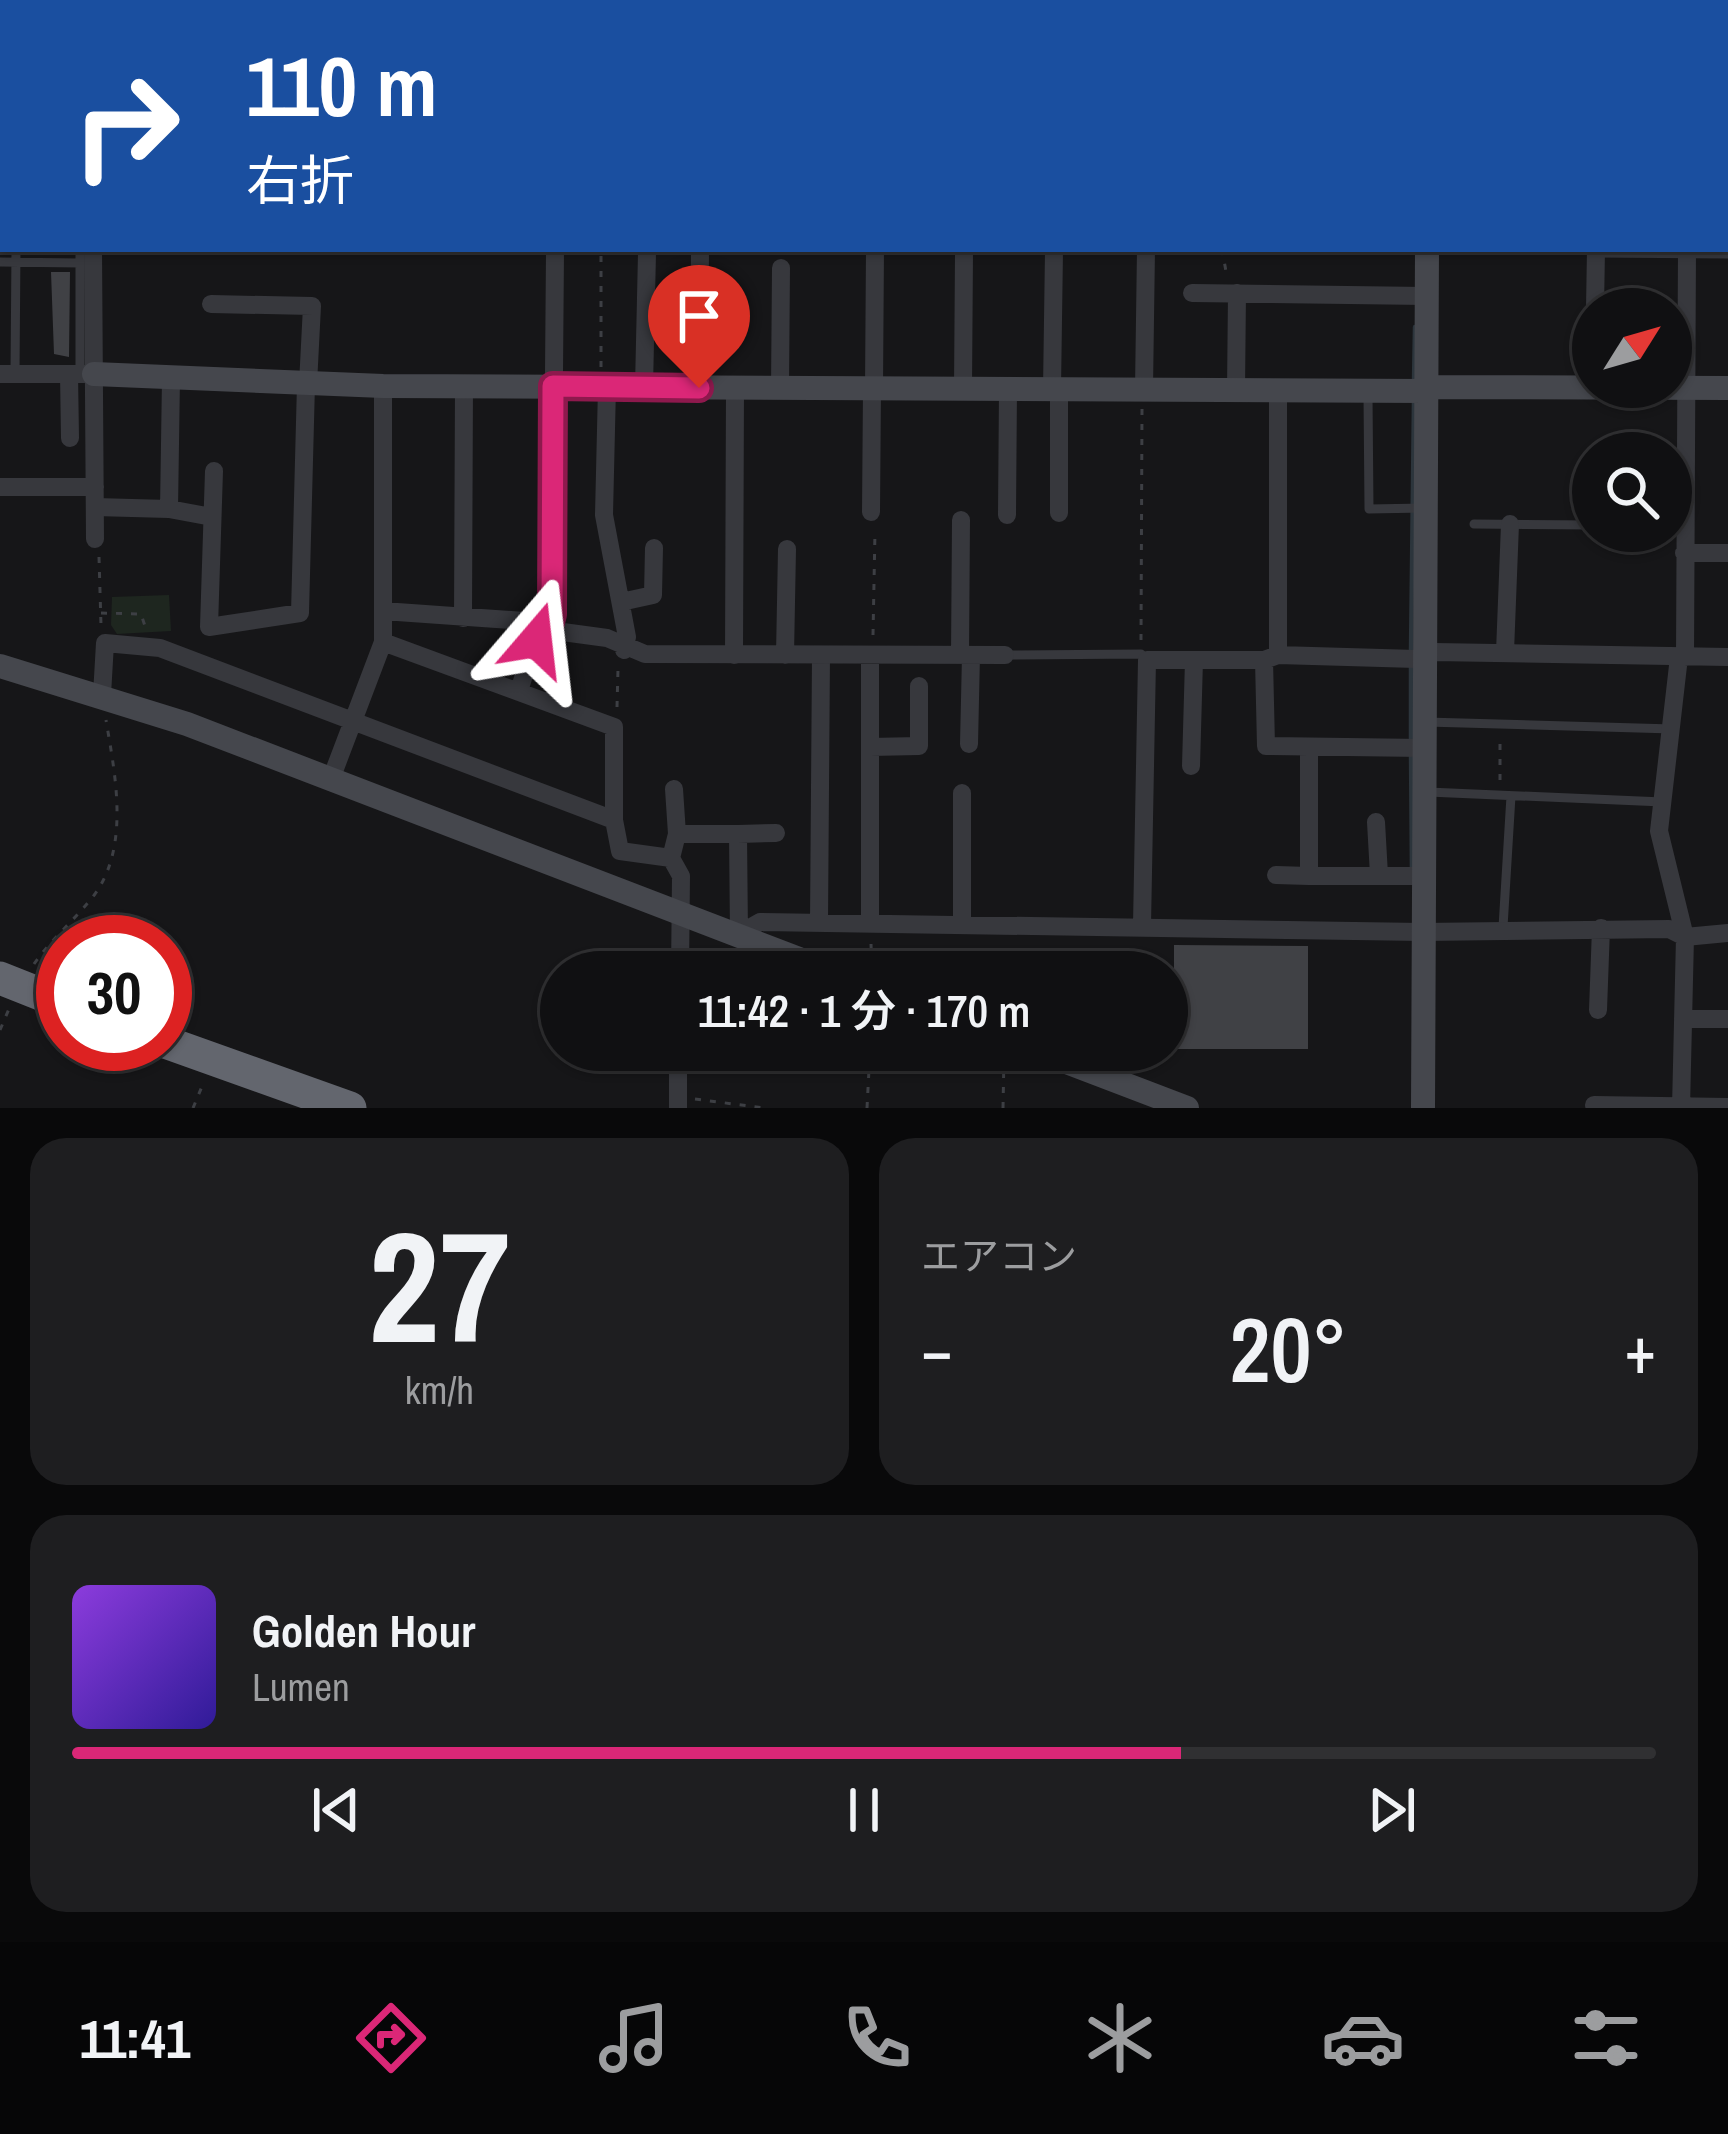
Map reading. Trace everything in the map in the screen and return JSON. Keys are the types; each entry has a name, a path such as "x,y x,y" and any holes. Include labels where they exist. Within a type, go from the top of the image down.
{"highway":[{"path":"192,1052 350,1108"}],"street":[{"path":"519,691 536,640 548,630 552,614 555,252"},
{"path":"699,388 700,252"},
{"path":"871,512 875,252"},
{"path":"1054,252 1059,513"},
{"path":"1143,389 1145,252"},
{"path":"1424,1108 1415,876 1423,792 1415,748 1422,722 1415,658 1418,295 1426,252"},
{"path":"1595,288 1596,252"},
{"path":"1687,252 1687,288"},
{"path":"644,387 646,253"},
{"path":"963,388 964,254"},
{"path":"70,438 81,374 87,256"},
{"path":"780,388 781,268"},
{"path":"1192,293 1418,295"},
{"path":"1232,294 1236,390"},
{"path":"211,304 312,306 300,614 209,627 214,471"},
{"path":"8,374 383,386 1572,387"},
{"path":"81,374 95,539"},
{"path":"169,509 171,378"},
{"path":"463,618 464,385"},
{"path":"331,778 383,642 383,386"},
{"path":"607,387 604,515 624,650"},
{"path":"734,655 735,388"},
{"path":"1007,515 1008,388"},
{"path":"1692,388 1728,388"},
{"path":"1278,390 1266,746 1415,748"},
{"path":"1681,1107 1685,937 1661,850 1682,657 1686,408"},
{"path":"0,487 212,517"},
{"path":"962,520 969,744"},
{"path":"1505,652 1510,524"},
{"path":"620,602 653,595 654,548"},
{"path":"785,655 787,549"},
{"path":"1684,553 1728,553"},
{"path":"382,611 538,622 548,630 607,638 624,650 1005,656"},
{"path":"383,642 614,727 614,820 620,851 671,858"},
{"path":"102,695 105,643 148,647 614,820"},
{"path":"1142,925 1144,657 1415,658 1435,652 1728,657"},
{"path":"870,922 872,655"},
{"path":"819,922 821,656"},
{"path":"1191,766 1194,660"},
{"path":"0,666 102,695 331,778 781,951"},
{"path":"870,747 919,746 919,686"},
{"path":"1309,747 1309,875"},
{"path":"674,789 677,834 671,858 681,876 680,951"},
{"path":"962,794 962,923"},
{"path":"1376,822 1378,875"},
{"path":"677,834 776,833"},
{"path":"738,834 739,934"},
{"path":"1276,875 1415,876"},
{"path":"739,934 760,922 1416,932 1503,927 1669,929 1685,937 1728,933"},
{"path":"1598,1010 1601,928"},
{"path":"1683,1019 1728,1019"},
{"path":"678,1071 678,1102"},
{"path":"1080,1071 1141,1100 1187,1108"},
{"path":"1594,1106 1728,1107"}],"lane":[{"path":"8,374 16,252"},
{"path":"0,262 87,256"},
{"path":"1368,390 1369,509 1417,508"},
{"path":"1474,524 1572,524"},
{"path":"1005,656 1144,657"},
{"path":"1422,722 1673,729"},
{"path":"1423,792 1663,802"},
{"path":"1503,927 1505,795"}],"path":[{"path":"602,252 601,375 607,387"},
{"path":"1223,252 1232,294"},
{"path":"1143,389 1144,657"},
{"path":"871,512 872,655"},
{"path":"95,539 105,643"},
{"path":"99,613 141,614 148,647"},
{"path":"614,727 624,650"},
{"path":"9,982 95,894 107,869 117,823 102,695"},
{"path":"1500,722 1505,795"},
{"path":"870,922 871,951"},
{"path":"1142,925 1142,951"},
{"path":"193,1108 213,1060"},
{"path":"867,1108 869,1071"},
{"path":"1004,1071 1004,1108"},
{"path":"678,1102 764,1108"}],"shaded area":[{"path":"169,595 171,631 117,634 111,625 112,597"}],"building":[{"path":"51,272 70,272 69,357 54,354"},
{"path":"1174,945 1308,946 1308,1049 1188,1049 1188,951 1174,951"}],"waterway":[{"path":"1414,381 1415,327"},
{"path":"1411,651 1414,399"},
{"path":"1411,663 1411,741"},
{"path":"1411,753 1412,873"}],"route":[{"path":"536,640 548,630 552,614 553,386 699,388"}]}
